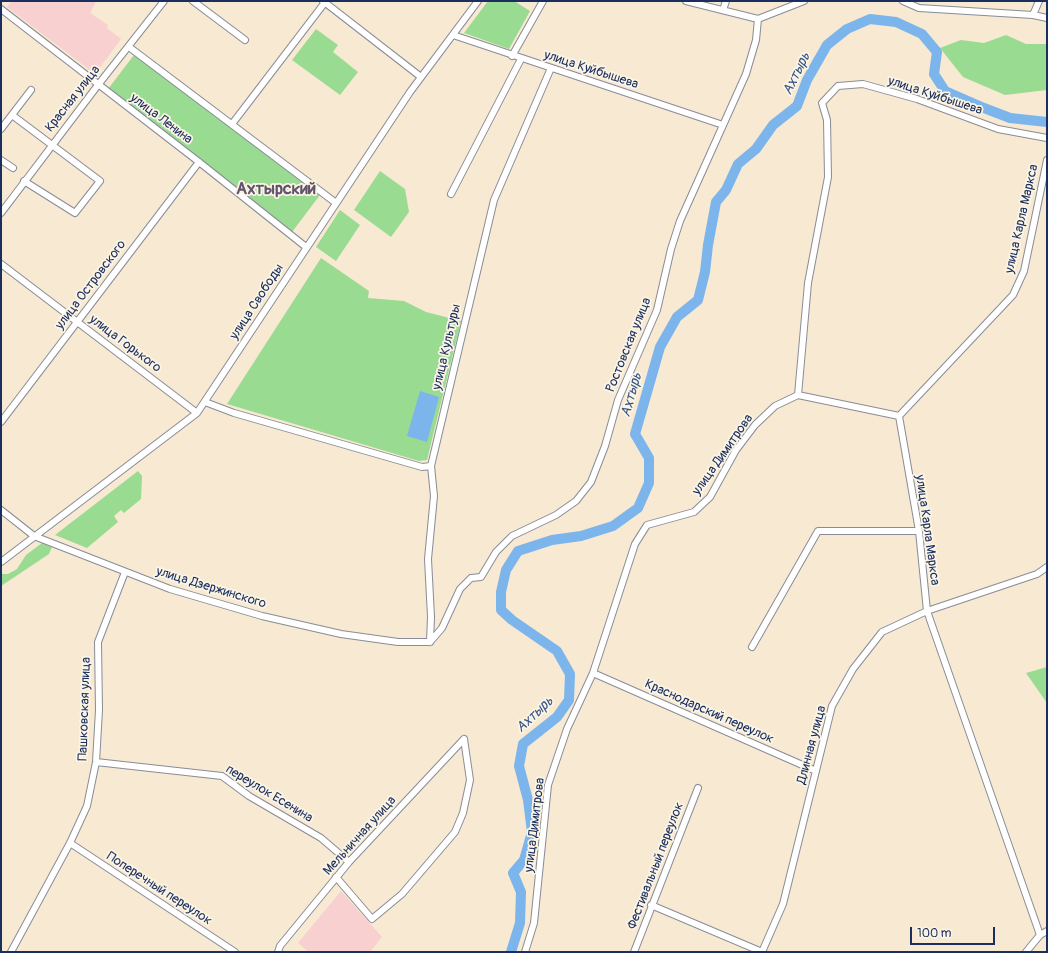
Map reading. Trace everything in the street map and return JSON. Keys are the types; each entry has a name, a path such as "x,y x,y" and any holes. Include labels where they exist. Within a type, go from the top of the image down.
{"street":[{"name":"Красная улица","path":"1,213 51,145 164,1"},
{"path":"192,1 245,40"},
{"name":"улица Свободы","path":"1,562 197,413 336,202 421,77 478,1"},
{"path":"512,56 542,1"},
{"path":"686,1 758,19 804,1"},
{"path":"722,10 726,1"},
{"path":"903,1 919,8 1033,15 1047,18"},
{"path":"1033,15 1039,1"},
{"path":"232,124 324,2 421,77"},
{"name":"улица Ленина","path":"1,9 306,247"},
{"name":"Ростовская улица","path":"430,642 442,628 460,589 471,578 481,577 496,552 512,536 556,515 576,501 592,482 606,446 618,400 657,310 671,249 680,221 746,74 756,40 758,19"},
{"name":"улица Куйбышева","path":"453,35 512,56 723,125"},
{"path":"128,47 336,202"},
{"path":"451,194 521,58"},
{"name":"улица Культуры","path":"430,642 431,617 428,559 434,496 431,466 494,200 551,68"},
{"name":"улица Куйбышева","path":"798,395 808,283 828,177 827,120 822,103 838,86 863,84 917,99 998,129 1047,138"},
{"path":"1,129 31,90"},
{"path":"12,115 100,181 75,213 24,181"},
{"path":"1,160 13,168"},
{"name":"улица Карла Маркса","path":"1040,935 927,611 918,531 899,416 1013,295 1024,271 1047,160"},
{"name":"улица Островского","path":"1,422 199,162"},
{"name":"улица Горького","path":"1,264 197,413"},
{"path":"798,395 899,416"},
{"name":"улица Димитрова","path":"525,952 534,923 548,784 567,729 593,673 635,544 647,525 694,512 710,497 736,450 755,425 775,406 798,395"},
{"path":"205,402 234,413 422,467 431,466"},
{"name":"улица Дзержинского","path":"1,510 34,536 170,589 234,608 334,633 398,642 430,642"},
{"path":"752,647 818,531 918,531"},
{"name":"Длинная улица","path":"762,952 783,904 832,706 853,669 882,632 927,611 1037,574 1047,567"},
{"name":"Пашковская улица","path":"11,952 70,843 87,806 96,762 99,710 98,642 125,572"},
{"name":"Краснодарский переулок","path":"593,673 816,772"},
{"name":"Мельничная улица","path":"278,952 336,877 349,862 464,739 470,780 463,813 455,832 402,894 372,919 336,877"},
{"name":"переулок Есенина","path":"96,762 222,776 249,796 321,838 349,862"},
{"name":"Фестивальный переулок","path":"634,952 651,905 698,788"},
{"name":"Поперечный переулок","path":"70,843 235,952"},
{"path":"651,905 762,952"},
{"path":"1026,952 1040,935 1047,931"}],"shaded area":[{"path":"12,1 96,1 90,13 108,25 107,28 121,39 95,74 7,7"},
{"path":"341,891 382,937 370,952 309,952 298,943"}],"green space":[{"path":"488,1 514,1 530,11 509,49 464,33"},
{"path":"316,29 338,45 333,52 358,72 340,95 292,60"},
{"path":"1006,35 1026,44 1047,44 1047,90 1005,95 963,77 940,48 961,40 984,43"},
{"path":"134,55 320,195 292,232 108,89"},
{"path":"380,171 405,189 409,212 391,237 354,210"},
{"path":"340,210 360,225 336,261 316,247"},
{"path":"321,258 369,291 368,298 404,301 426,312 461,321 427,460 419,461 227,404"},
{"path":"138,471 142,476 141,499 124,513 121,510 114,516 118,522 87,548 55,535"},
{"path":"42,543 52,547 49,554 1,586 1,574 8,574 17,569 26,555"},
{"path":"1047,667 1047,703 1026,673"}],"water":[{"path":"420,391 439,397 427,442 407,436"}],"waterway":[{"name":"Ахтырь","path":"511,952 520,923 521,892 513,873 524,860 532,832 528,800 519,766 523,744 557,717 569,700 570,674 557,651 512,620 501,610 501,592 506,570 518,551 552,540 581,536 613,526 638,508 649,483 649,458 635,434 660,347 677,317 698,300 705,272 708,245 716,202 726,190 738,164 756,149 773,125 797,106 807,80 827,45 847,29 870,19 896,22 922,34 937,52 934,74 945,91 1010,118 1047,122"}],"district":[{"name":"Ахтырский","path":"276,190"}]}
